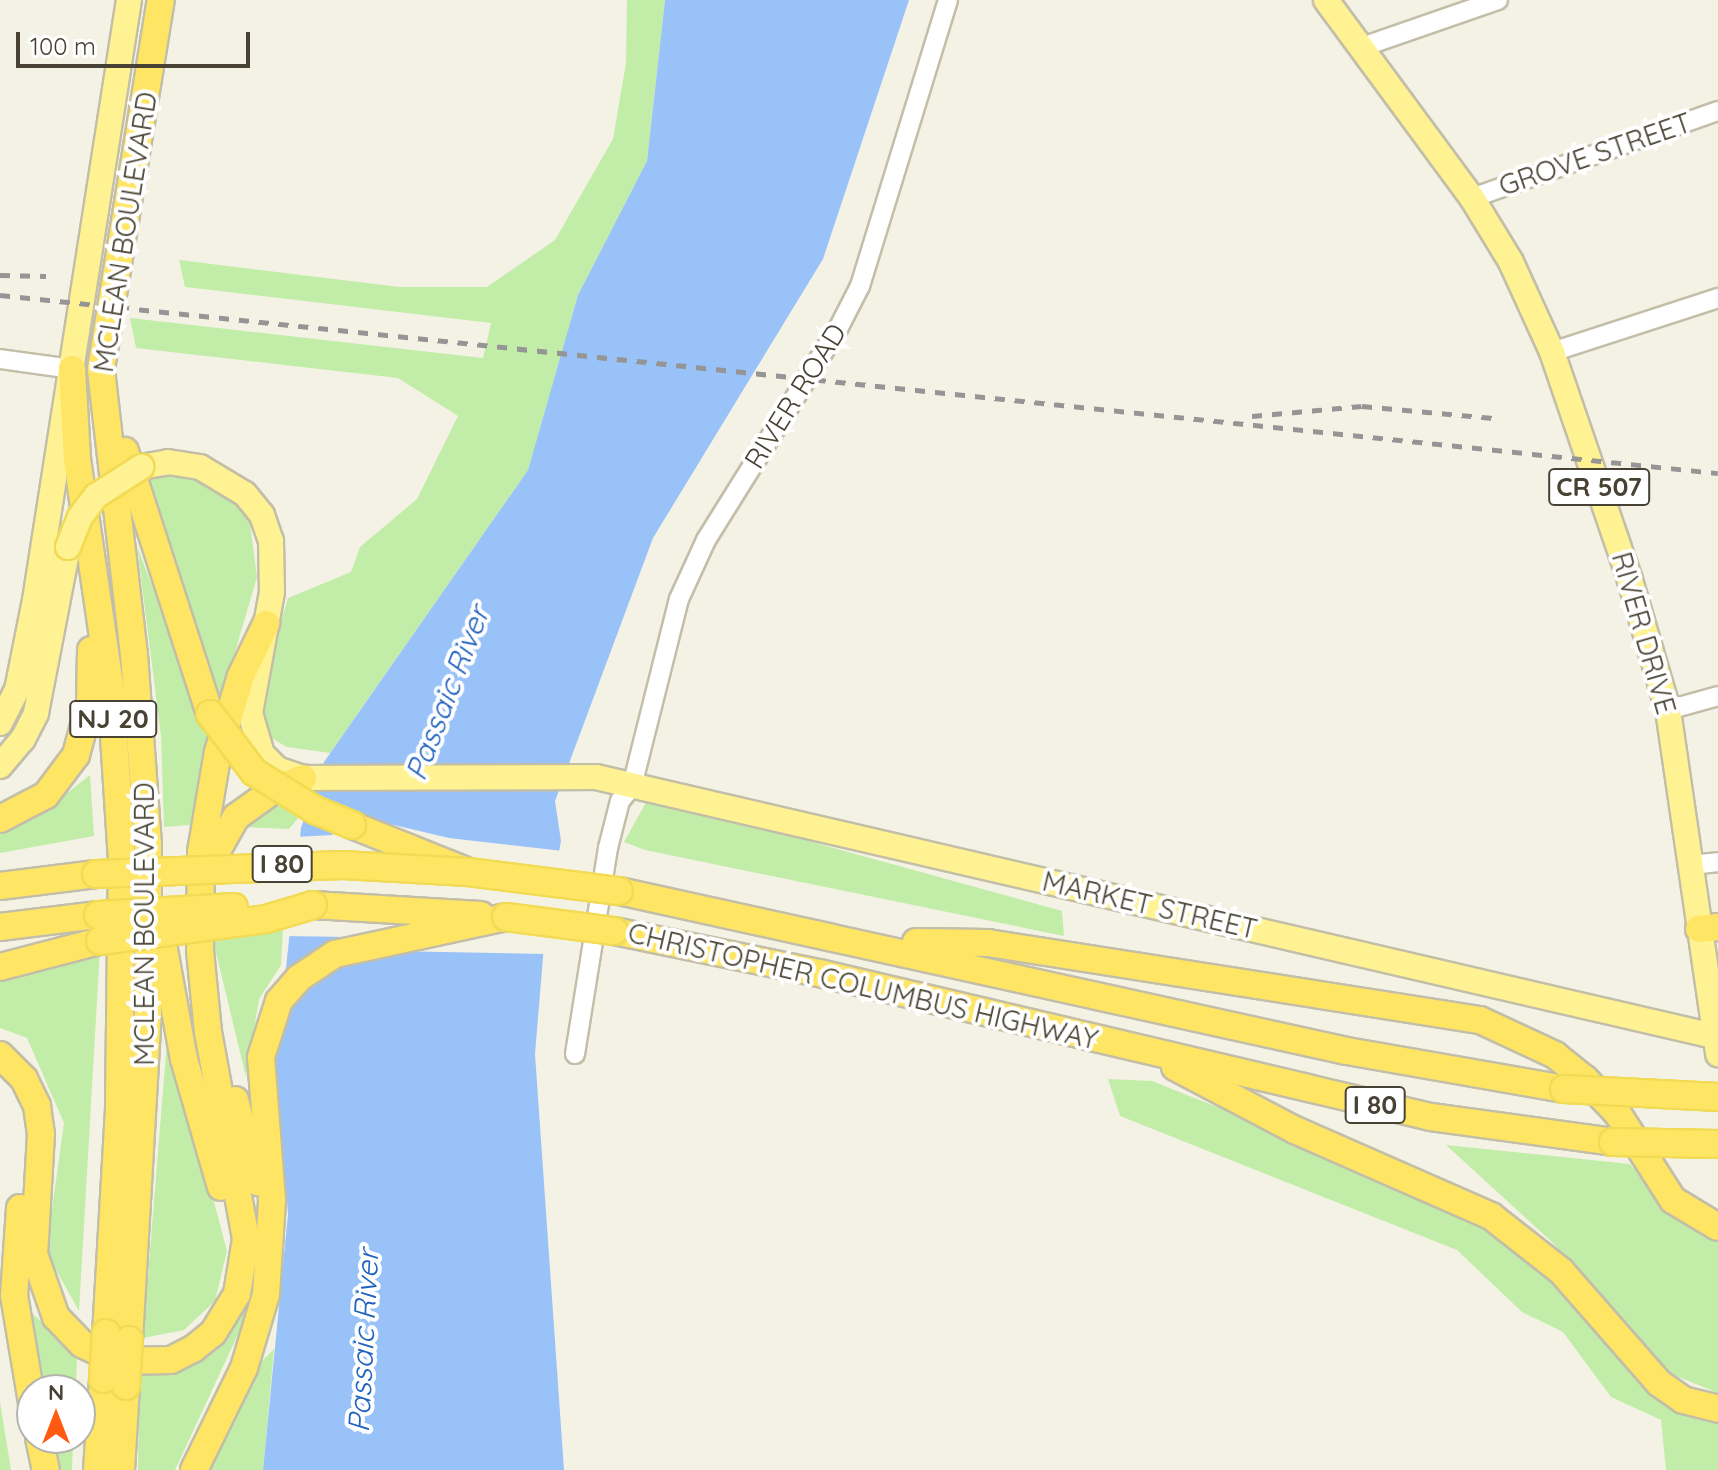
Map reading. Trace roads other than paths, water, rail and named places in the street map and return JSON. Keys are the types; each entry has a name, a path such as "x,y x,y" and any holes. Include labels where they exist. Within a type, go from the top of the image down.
{"highway":[{"name":"MCLEAN BOULEVARD","path":"121,1470 115,1382 148,1013 148,845 133,643 101,369 161,0"},
{"path":"109,330 111,385 133,484 210,714 254,772 283,792 468,872"},
{"name":"MCLEAN BOULEVARD","path":"72,369 81,487 111,691 122,859 118,1337"},
{"path":"0,819 46,795 64,774 84,733 93,669 81,487"},
{"path":"0,1055 24,1079 37,1106 41,1134 34,1176 34,1254 44,1295 64,1328 100,1354 144,1363 171,1360 193,1349 228,1313 237,1294 245,1227 208,1032 198,890 205,814 218,752 241,676 266,624"},
{"path":"198,890 236,817 263,796 303,778"},
{"path":"148,845 184,1059 242,1259"},
{"name":"CHRISTOPHER COLUMBUS HIGHWAY","path":"0,886 96,874 283,864 468,872 619,891 860,941 1363,1054 1564,1089 1718,1097"},
{"name":"CHRISTOPHER COLUMBUS HIGHWAY","path":"99,928 266,919 313,905 506,917 614,931 1077,1033 1431,1117 1613,1142 1718,1144"},
{"path":"194,1470 255,1337 269,1276 272,1200 260,1081 263,1042 272,1014 310,968 348,950 506,917"},
{"path":"0,927 99,928"},
{"path":"0,967 99,928"},
{"path":"860,941 988,943 1065,957 1438,1009 1518,1035 1555,1055 1607,1102 1673,1200 1718,1227"},
{"path":"207,1001 269,1224"},
{"path":"1140,1049 1295,1130 1491,1216 1561,1271 1659,1383 1683,1400 1718,1409"},
{"path":"27,1374 18,1330 13,1262 22,1196 34,1176"},
{"path":"1673,1200 1688,1208 1718,1205"},
{"name":"MCLEAN BOULEVARD","path":"97,1470 115,1382"}],"main road":[{"name":"MCLEAN BOULEVARD","path":"72,369 129,0"},
{"name":"RIVER DRIVE","path":"1326,0 1472,198 1511,262 1552,352 1635,595 1668,710 1691,865 1709,928 1717,1042"},
{"path":"0,723 21,673 72,369"},
{"path":"0,766 23,739 36,713 68,547 80,517 96,496 141,467 168,462 200,467 245,494 262,515 271,541 272,592 252,688 254,735 277,769 303,778"},
{"name":"MARKET STREET","path":"303,778 582,775 1717,1042"}],"street":[{"name":"RIVER ROAD","path":"575,1054 608,848 620,801 632,786 692,566 860,286 948,0"},
{"path":"1362,47 1498,0"},
{"name":"GROVE STREET","path":"1472,198 1718,111"},
{"path":"1552,352 1718,298"},
{"path":"0,359 72,369"},
{"path":"1668,710 1718,696"},
{"path":"1691,865 1718,862"}],"water":[{"name":"Passaic River","path":"665,0 909,0 823,259 653,538 555,801 561,841 546,921 535,1054 564,1470 263,1470 288,1214 276,1061 301,828 324,762 528,470 578,295 647,161"}],"railway":[{"path":"0,275 46,276"},
{"path":"0,295 1718,473"},
{"path":"1252,416 1362,406 1495,418"}]}
